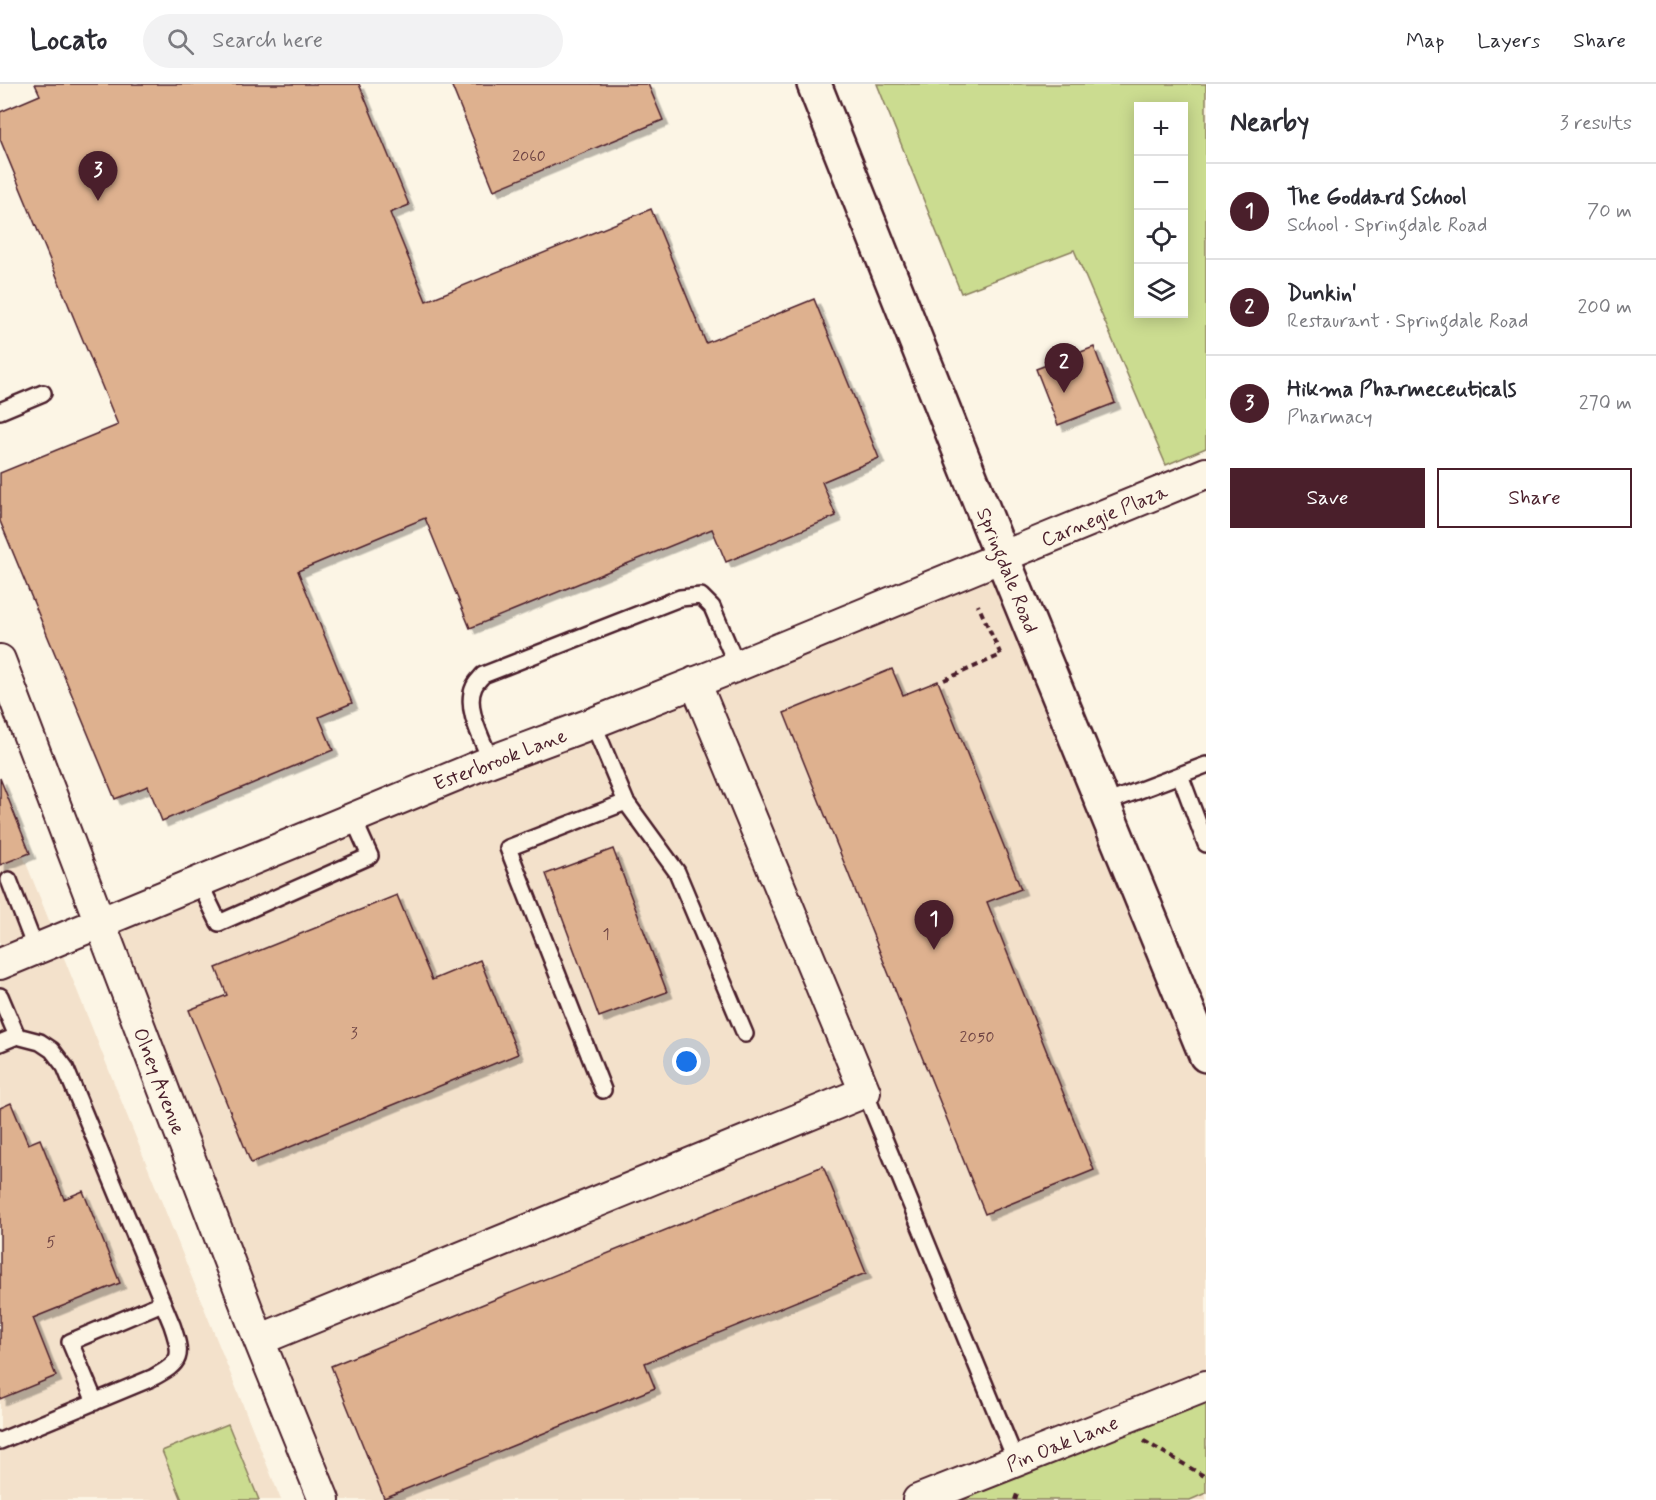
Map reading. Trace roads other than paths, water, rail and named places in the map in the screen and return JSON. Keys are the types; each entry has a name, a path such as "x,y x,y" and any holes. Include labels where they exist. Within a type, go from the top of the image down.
{"main road":[{"name":"Springdale Road","path":"813,84 1002,557 1206,1055"}],"street":[{"name":"Carnegie Plaza","path":"1002,557 1206,473"},
{"name":"Esterbrook Lane","path":"0,964 491,761 736,666 1002,557"},
{"name":"Olney Avenue","path":"0,660 260,1340 324,1500"},
{"path":"260,1340 865,1092 695,682"},
{"name":"Pin Oak Lane","path":"918,1500 1022,1474 1206,1386"}],"lane":[{"path":"0,411 43,393"},
{"path":"491,761 472,712 471,695 474,684 483,675 680,598 701,596 712,607 736,666"},
{"path":"593,723 626,802 677,873 744,1034"},
{"path":"1103,804 1206,765"},
{"path":"1180,775 1206,844"},
{"path":"603,1090 508,848 626,802"},
{"path":"199,882 219,923 370,856 353,818"},
{"path":"9,880 36,950"},
{"path":"0,996 17,1036"},
{"path":"0,1043 17,1036 40,1042 52,1050 64,1067 178,1342 178,1358 170,1369 0,1441"},
{"path":"865,1092 1022,1474"},
{"path":"95,1402 70,1342 162,1303"}],"place":[{"name":"Hikma Pharmeceuticals","path":"98,201"},
{"name":"Dunkin'","path":"1064,393"},
{"name":"The Goddard School","path":"934,950"}]}
